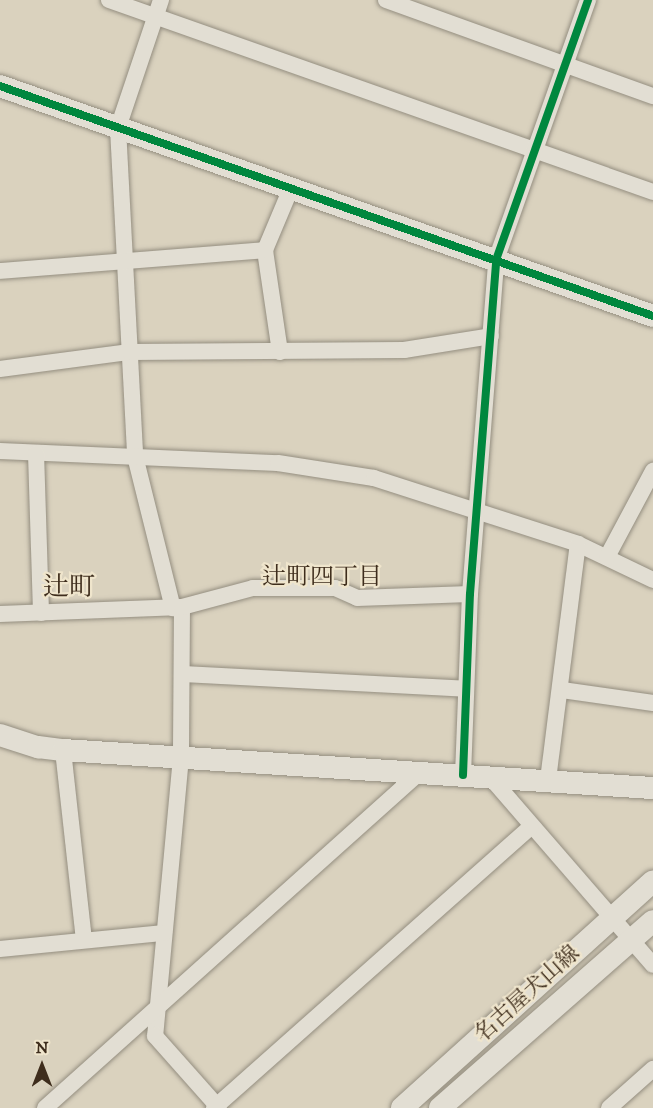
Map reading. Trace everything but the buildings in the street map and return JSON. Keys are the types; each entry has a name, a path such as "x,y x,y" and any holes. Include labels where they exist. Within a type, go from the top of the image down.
{"street":[{"path":"109,0 653,192"},
{"path":"161,0 118,128 135,456 178,608 183,674 181,757 155,1035 216,1107 530,827"},
{"path":"386,0 653,96"},
{"path":"463,775 470,594 496,260 588,0"},
{"path":"0,86 653,316"},
{"path":"280,352 265,250 291,188"},
{"path":"0,271 265,250"},
{"path":"0,369 130,352 404,350 491,336"},
{"path":"0,451 278,463 374,478 578,544 653,580"},
{"path":"36,453 41,612"},
{"path":"607,557 653,471"},
{"path":"548,780 562,690 578,544"},
{"path":"0,614 178,608 253,588 335,588 357,598 470,594"},
{"path":"183,674 466,689"},
{"path":"562,690 653,703"},
{"path":"0,735 38,747 63,750 653,788"},
{"path":"63,750 84,940"},
{"path":"45,1108 418,773"},
{"path":"491,778 530,827 653,964"},
{"name":"名古屋犬山線","path":"402,1108 653,881"},
{"name":"名古屋犬山線","path":"441,1108 653,921"},
{"path":"0,948 164,933"},
{"path":"609,1108 653,1069"}],"cycle path":[{"path":"463,775 470,594 496,260 588,0"},
{"path":"0,86 653,316"}],"district":[{"name":"辻町四丁目","path":"322,578"},
{"name":"辻町","path":"69,588"}]}
